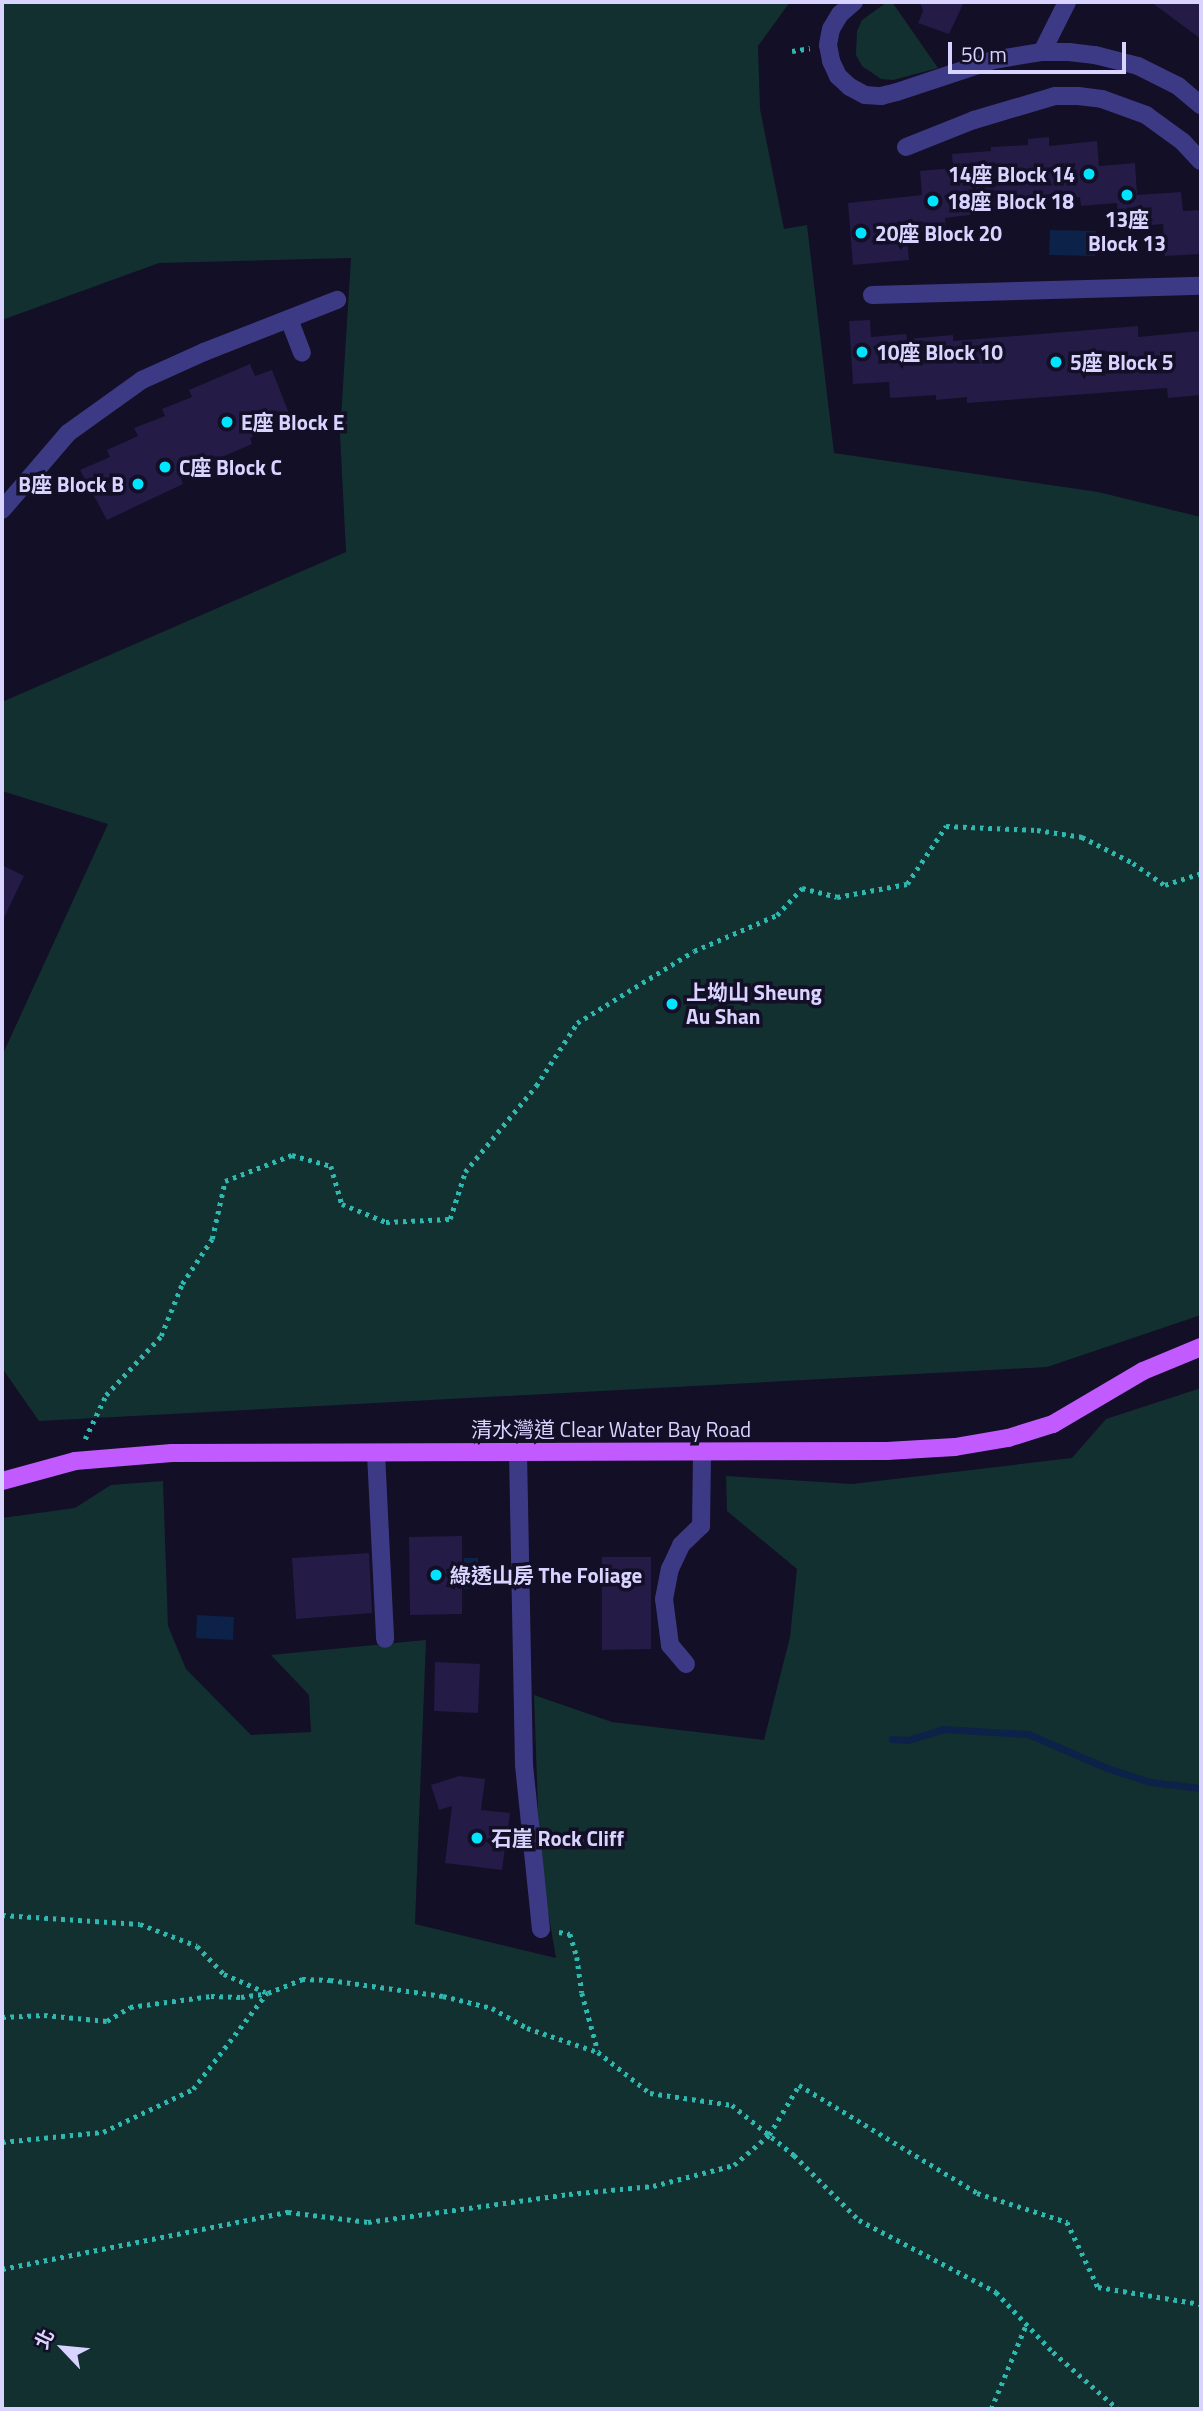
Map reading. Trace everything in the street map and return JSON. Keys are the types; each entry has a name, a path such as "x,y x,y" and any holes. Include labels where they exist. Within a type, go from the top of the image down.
{"main road":[{"name":"清水灣道 Clear Water Bay Road","path":"2,1481 75,1461 133,1455 923,1450 1008,1438 1053,1424 1143,1371 1201,1347"}],"street":[{"path":"854,2 840,15 831,29 828,45 838,76 850,88 865,95 881,96 993,60 1042,52 1095,55 1138,66 1178,86 1201,105"},
{"path":"1042,52 1067,2"},
{"path":"906,146 974,120 1055,96 1079,96 1102,99 1146,115 1174,134 1201,161"},
{"path":"872,295 1201,286"},
{"path":"2,510 49,452 106,403 168,367 337,300"},
{"path":"289,319 302,353"},
{"path":"518,1452 524,1765 541,1929"},
{"path":"686,1664 670,1645 664,1599 670,1569 681,1545 701,1526 702,1452"},
{"path":"376,1453 385,1639"}],"path":[{"path":"85,1441 106,1395 161,1336 182,1284 212,1239 225,1181 292,1155 331,1167 342,1204 386,1222 450,1219 466,1172 536,1086 577,1023 694,951 777,915 802,888 837,897 907,884 946,826 1037,830 1082,837 1133,863 1166,885 1201,873"},
{"path":"2,1916 141,1924 197,1946 224,1974 268,1993"},
{"path":"541,1929 570,1934 598,2052"},
{"path":"2,2017 44,2015 107,2021 130,2007 211,1996 240,1997 268,1993 302,1979 330,1980 443,1996 492,2008 527,2028 598,2052 650,2093 732,2105 794,2154 859,2220 996,2292 1026,2325 1118,2409"},
{"path":"2,2143 103,2132 192,2089 268,1993"},
{"path":"2,2269 288,2212 368,2222 569,2194 653,2186 734,2165 769,2135 799,2085 977,2193 1067,2222 1098,2287 1201,2304"},
{"path":"992,2409 1026,2325"}],"green space":[{"path":"2,2 790,2 758,46 760,109 784,229 807,225 834,453 1098,492 1201,517 1201,1315 1047,1367 39,1421 2,1368 2,1056 108,824 2,791 2,702 346,552 340,434 351,258 159,263 2,320"},
{"path":"887,2 892,2 938,68 893,80 881,79 862,66 856,55 857,31 862,20"},
{"path":"1201,1388 1201,2409 2,2409 2,1518 75,1508 111,1485 163,1481 168,1626 186,1669 251,1735 311,1732 309,1695 271,1655 426,1640 415,1924 556,1958 540,1865 534,1695 612,1722 764,1740 790,1637 797,1569 727,1511 726,1476 852,1484 1072,1458 1106,1419"}],"water":[{"path":"1050,230 1096,231 1095,256 1049,255"},
{"path":"464,1558 478,1558 480,1588 464,1589"},
{"path":"197,1615 234,1617 233,1640 196,1638"}],"building":[{"path":"920,2 964,2 949,34 918,23 923,11"},
{"path":"1151,2 1201,2 1201,39"},
{"path":"1049,137 1049,146 1097,141 1099,166 1135,163 1137,195 1181,192 1183,211 1201,210 1201,254 1165,256 1163,224 1119,228 1117,203 1081,206 1080,197 1016,203 1017,209 945,218 946,232 907,235 909,260 853,265 848,203 922,195 920,171 953,168 952,154 991,151 991,147 1028,145 1028,139"},
{"path":"870,320 871,337 906,334 907,339 953,335 953,341 1138,326 1138,337 1201,331 1201,395 1168,398 1167,388 967,403 967,397 936,400 936,395 890,398 889,382 853,384 849,321"},
{"path":"250,364 255,376 272,370 292,421 250,438 252,444 180,475 183,484 107,520 80,470 110,457 107,450 138,436 134,428 165,416 162,409 192,397 189,390"},
{"path":"2,865 24,876 2,922"},
{"name":"綠透山房 The Foliage","path":"462,1536 462,1614 410,1615 409,1537"},
{"path":"369,1553 372,1613 296,1619 292,1558"},
{"path":"602,1557 651,1557 651,1649 602,1650"},
{"path":"435,1662 480,1664 478,1713 434,1711"},
{"name":"石崖 Rock Cliff","path":"459,1776 485,1779 481,1810 510,1813 502,1870 445,1863 452,1806 439,1810 431,1785"}],"waterway":[{"path":"892,1739 908,1740 943,1729 1028,1734 1107,1768 1150,1782 1201,1788"}],"place":[{"name":"14座 Block 14","path":"1089,174"},
{"name":"13座 Block 13","path":"1127,195"},
{"name":"18座 Block 18","path":"933,201"},
{"name":"20座 Block 20","path":"861,233"},
{"name":"10座 Block 10","path":"862,352"},
{"name":"5座 Block 5","path":"1056,362"},
{"name":"E座 Block E","path":"227,422"},
{"name":"C座 Block C","path":"165,467"},
{"name":"B座 Block B","path":"138,484"},
{"name":"上坳山 Sheung Au Shan","path":"672,1004"},
{"name":"綠透山房 The Foliage","path":"436,1575"},
{"name":"石崖 Rock Cliff","path":"477,1838"}]}
